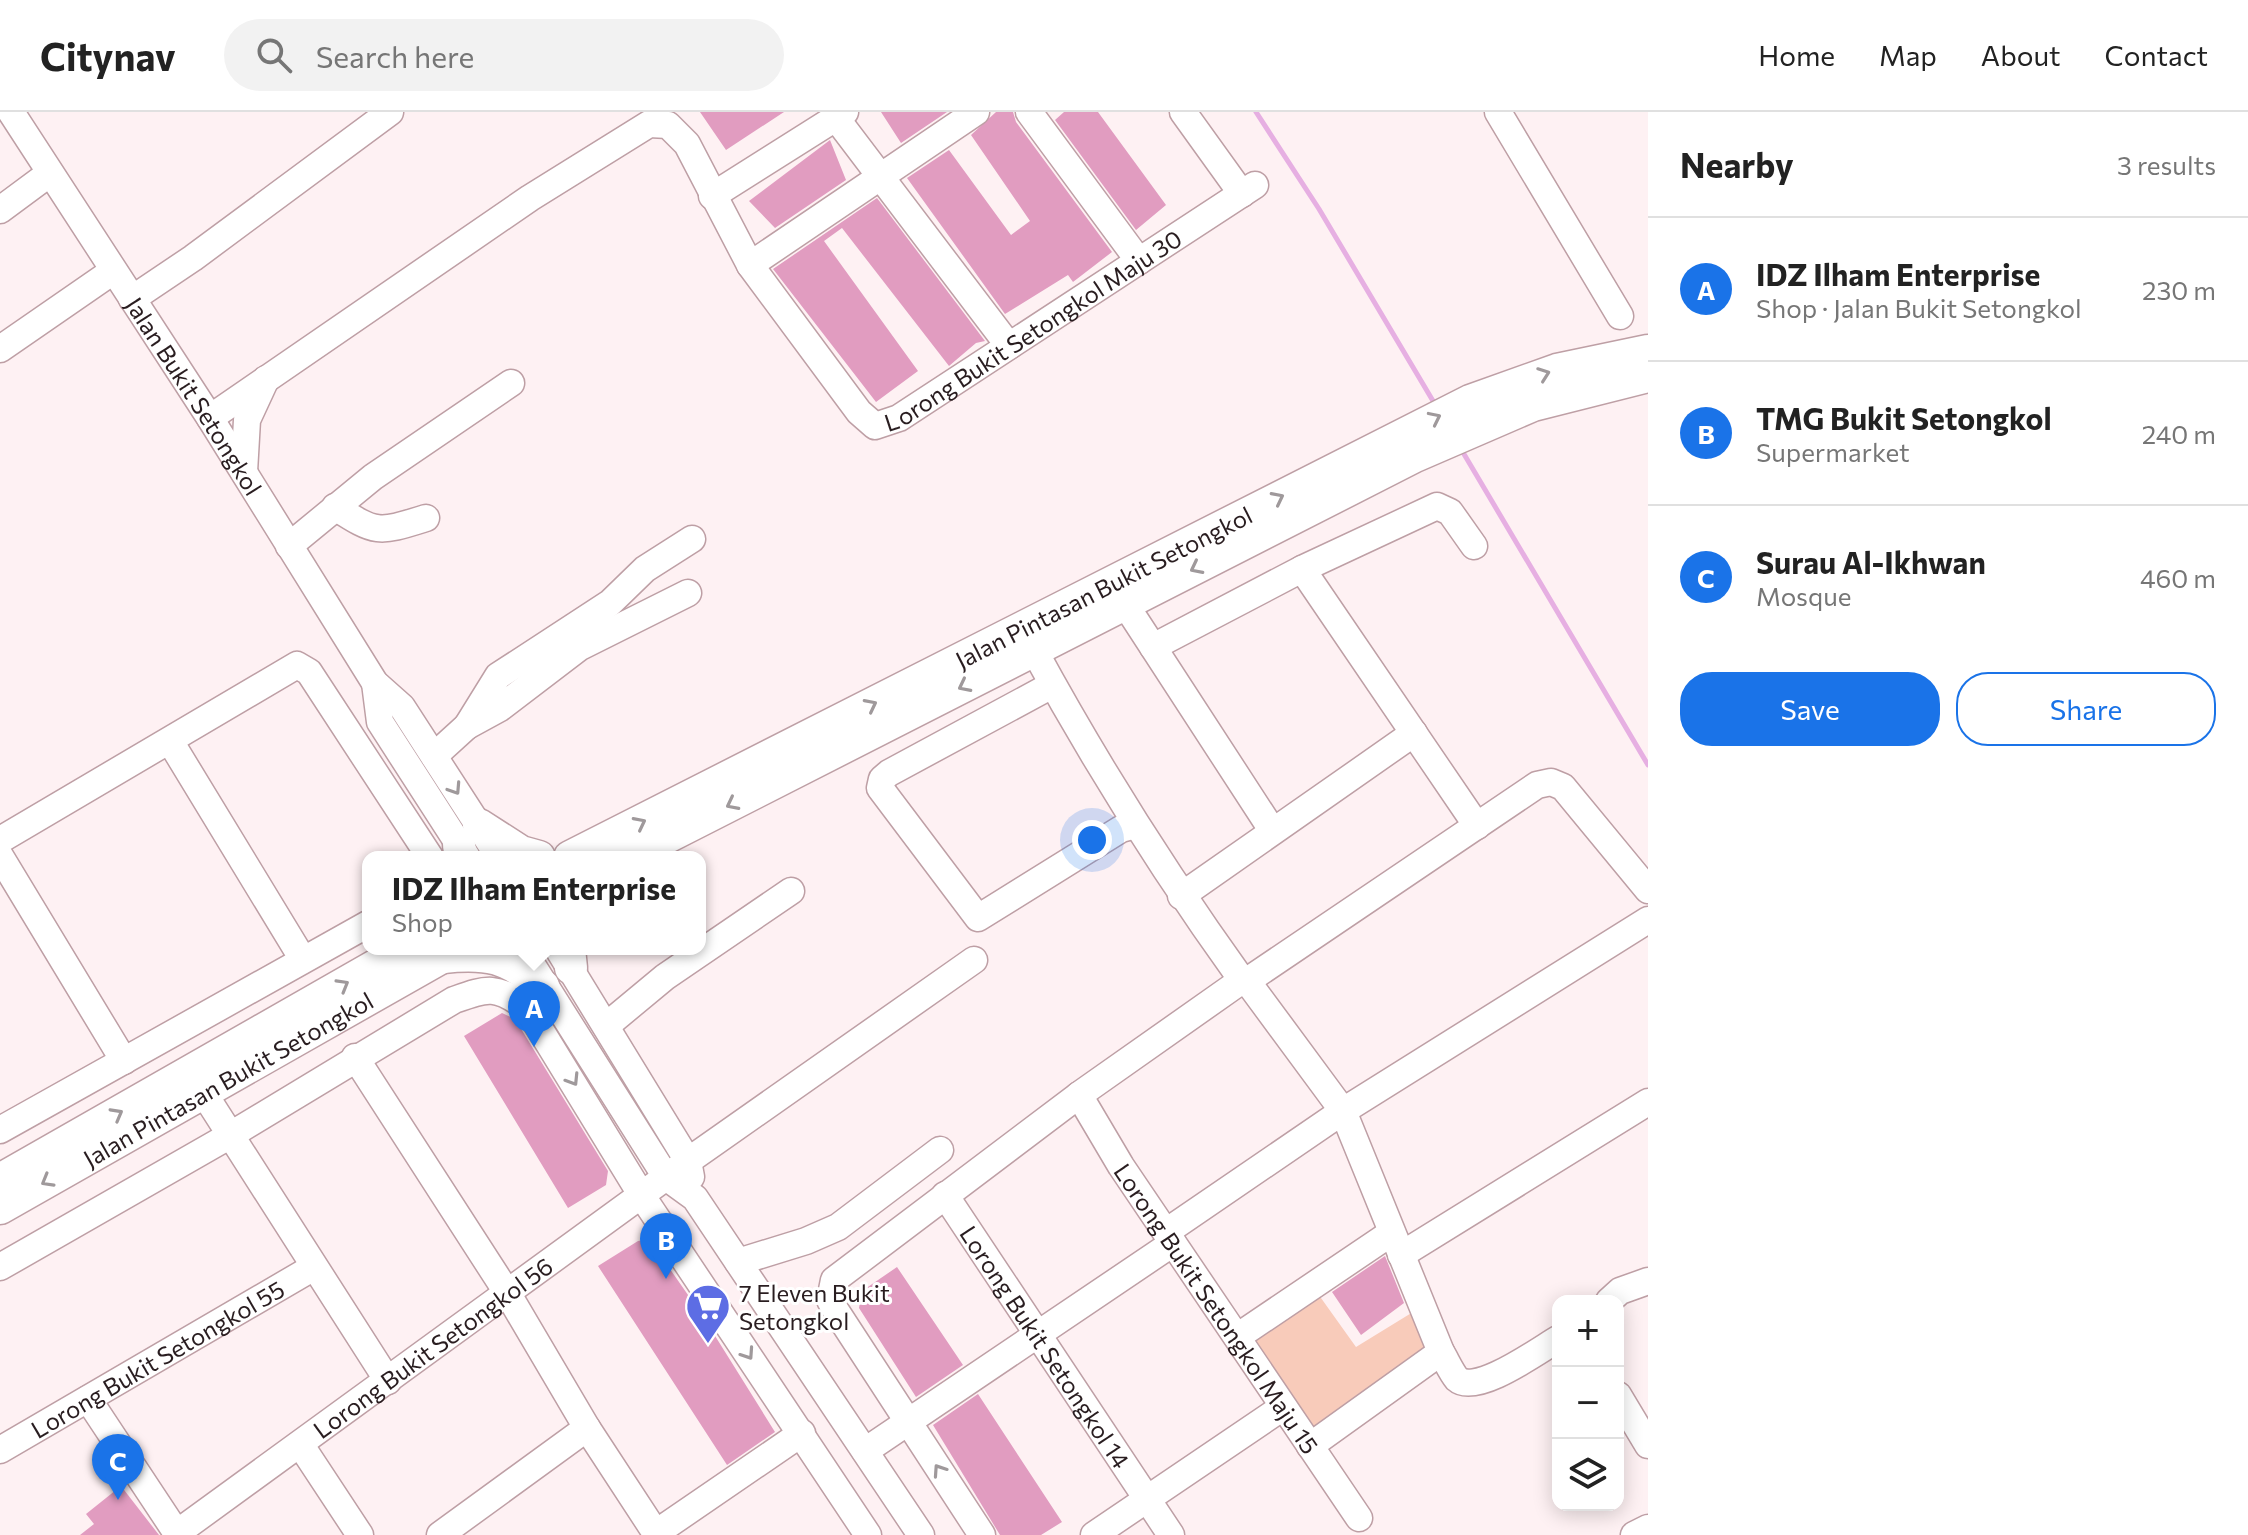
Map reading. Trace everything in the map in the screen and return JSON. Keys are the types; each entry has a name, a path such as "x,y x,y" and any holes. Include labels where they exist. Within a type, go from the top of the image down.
{"main road":[{"name":"Jalan Pintasan Bukit Setongkol","path":"576,851 1408,446 1557,370 1648,351"},
{"name":"Jalan Pintasan Bukit Setongkol","path":"1475,413 1533,405 1648,376"},
{"name":"Jalan Pintasan Bukit Setongkol","path":"640,851 1125,604 1408,446"},
{"path":"459,848 506,851"},
{"name":"Jalan Pintasan Bukit Setongkol","path":"0,1180 394,955"},
{"name":"Jalan Pintasan Bukit Setongkol","path":"0,1208 216,1114 447,955"},
{"path":"487,955 514,963 543,986"}],"street":[{"name":"Jalan Bukit Setongkol","path":"11,112 210,418 375,683 402,707 434,756 459,848"},
{"path":"132,299 193,258 390,112"},
{"path":"750,265 976,112"},
{"path":"1029,112 1139,261"},
{"name":"Lorong Bukit Setongkol Maju 30","path":"266,379 530,198 649,124 668,125 687,144 750,265 859,412 875,426 899,418 1249,190 1183,112"},
{"path":"1498,112 1620,316"},
{"path":"712,196 840,115 880,177 1009,346"},
{"path":"0,210 50,173"},
{"path":"0,349 113,271"},
{"path":"210,418 266,379"},
{"path":"244,472 247,420 266,379"},
{"path":"185,380 205,391 237,399"},
{"path":"289,546 335,507 511,383"},
{"path":"1153,647 1302,569 1437,506 1450,512 1474,546"},
{"path":"335,507 363,525 380,531 426,518"},
{"path":"467,726 498,676 610,603 645,569 692,539"},
{"path":"1302,569 1477,826"},
{"path":"434,756 467,726 500,708 580,647 688,593"},
{"path":"1125,604 1272,830"},
{"path":"1034,650 1136,825 1181,896 1244,983"},
{"path":"0,840 297,665 309,672 459,848"},
{"name":"Jalan Bukit Setongkol","path":"375,683 380,722 459,848"},
{"path":"1052,685 889,773 882,779 880,788 978,918 1121,829 1136,825"},
{"path":"1181,896 1414,733"},
{"path":"170,741 302,958"},
{"path":"1244,983 1537,785 1551,782 1563,787 1648,890"},
{"path":"0,856 124,1061"},
{"path":"706,949 791,891"},
{"path":"865,1451 1037,1335 1343,1111 1648,920"},
{"path":"0,1130 362,927"},
{"path":"525,955 666,1177 695,1198 917,1533"},
{"path":"566,955 688,1161 695,1198"},
{"path":"606,1026 665,977 697,955"},
{"name":"Lorong Bukit Setongkol 56","path":"177,1534 688,1161 974,960"},
{"path":"982,1535 830,1300 834,1280 1079,1095 1238,983 1250,985 1343,1111 1441,1352 1457,1379 1469,1384 1484,1382 1552,1342"},
{"path":"0,1267 216,1114 355,1057 433,1012 485,990 505,992 527,1008 642,1196 868,1535"},
{"path":"355,1057 508,1294 587,1428 656,1534 802,1433"},
{"name":"Lorong Bukit Setongkol Maju 15","path":"1079,1095 1169,1238 1359,1518"},
{"path":"1237,1337 1648,1102"},
{"path":"216,1114 388,1381"},
{"path":"738,1262 806,1241 838,1227 940,1150"},
{"name":"Lorong Bukit Setongkol 14","path":"945,1195 1171,1535"},
{"name":"Lorong Bukit Setongkol 55","path":"0,1450 314,1267"},
{"path":"1616,1295 1648,1281"},
{"path":"1310,1446 1441,1352"},
{"path":"88,1399 177,1534"},
{"path":"1624,1405 1648,1445"},
{"path":"1094,1535 1283,1407"},
{"path":"440,1535 587,1428"},
{"path":"300,1444 360,1535"},
{"path":"1634,1535 1648,1528"}],"shaded area":[{"path":"1316,1291 1356,1347 1413,1312 1428,1349 1312,1433 1247,1340"}],"building":[{"path":"700,112 784,112 726,150"},
{"path":"881,112 947,112 901,143"},
{"path":"996,112 1013,112 1016,122 1112,252 1073,282 1068,275 1005,314 907,178 949,150 1011,235 1030,221 971,135"},
{"path":"1064,112 1098,112 1166,205 1136,230 1055,120"},
{"path":"830,140 846,180 775,228 749,201"},
{"path":"877,198 985,341 976,343 949,366 842,228 824,241 918,371 876,402 773,269"},
{"path":"502,1013 515,1019 608,1171 606,1185 568,1208 464,1036"},
{"path":"649,1239 702,1315 775,1432 727,1465 598,1266 638,1241"},
{"path":"1385,1256 1404,1303 1361,1335 1332,1292"},
{"path":"897,1267 963,1365 916,1397 859,1308 862,1291"},
{"path":"978,1394 1062,1522 1041,1535 1000,1535 933,1425"},
{"path":"121,1486 159,1535 80,1535 94,1524 86,1514"}],"waterway":[{"path":"1256,112 1319,209 1436,406"},
{"path":"1461,449 1648,765"}],"place":[{"name":"IDZ Ilham Enterprise","path":"534,1047"},
{"name":"TMG Bukit Setongkol","path":"666,1279"},
{"name":"7 Eleven Bukit Setongkol","path":"708,1345"},
{"name":"Surau Al-Ikhwan","path":"118,1500"}]}
